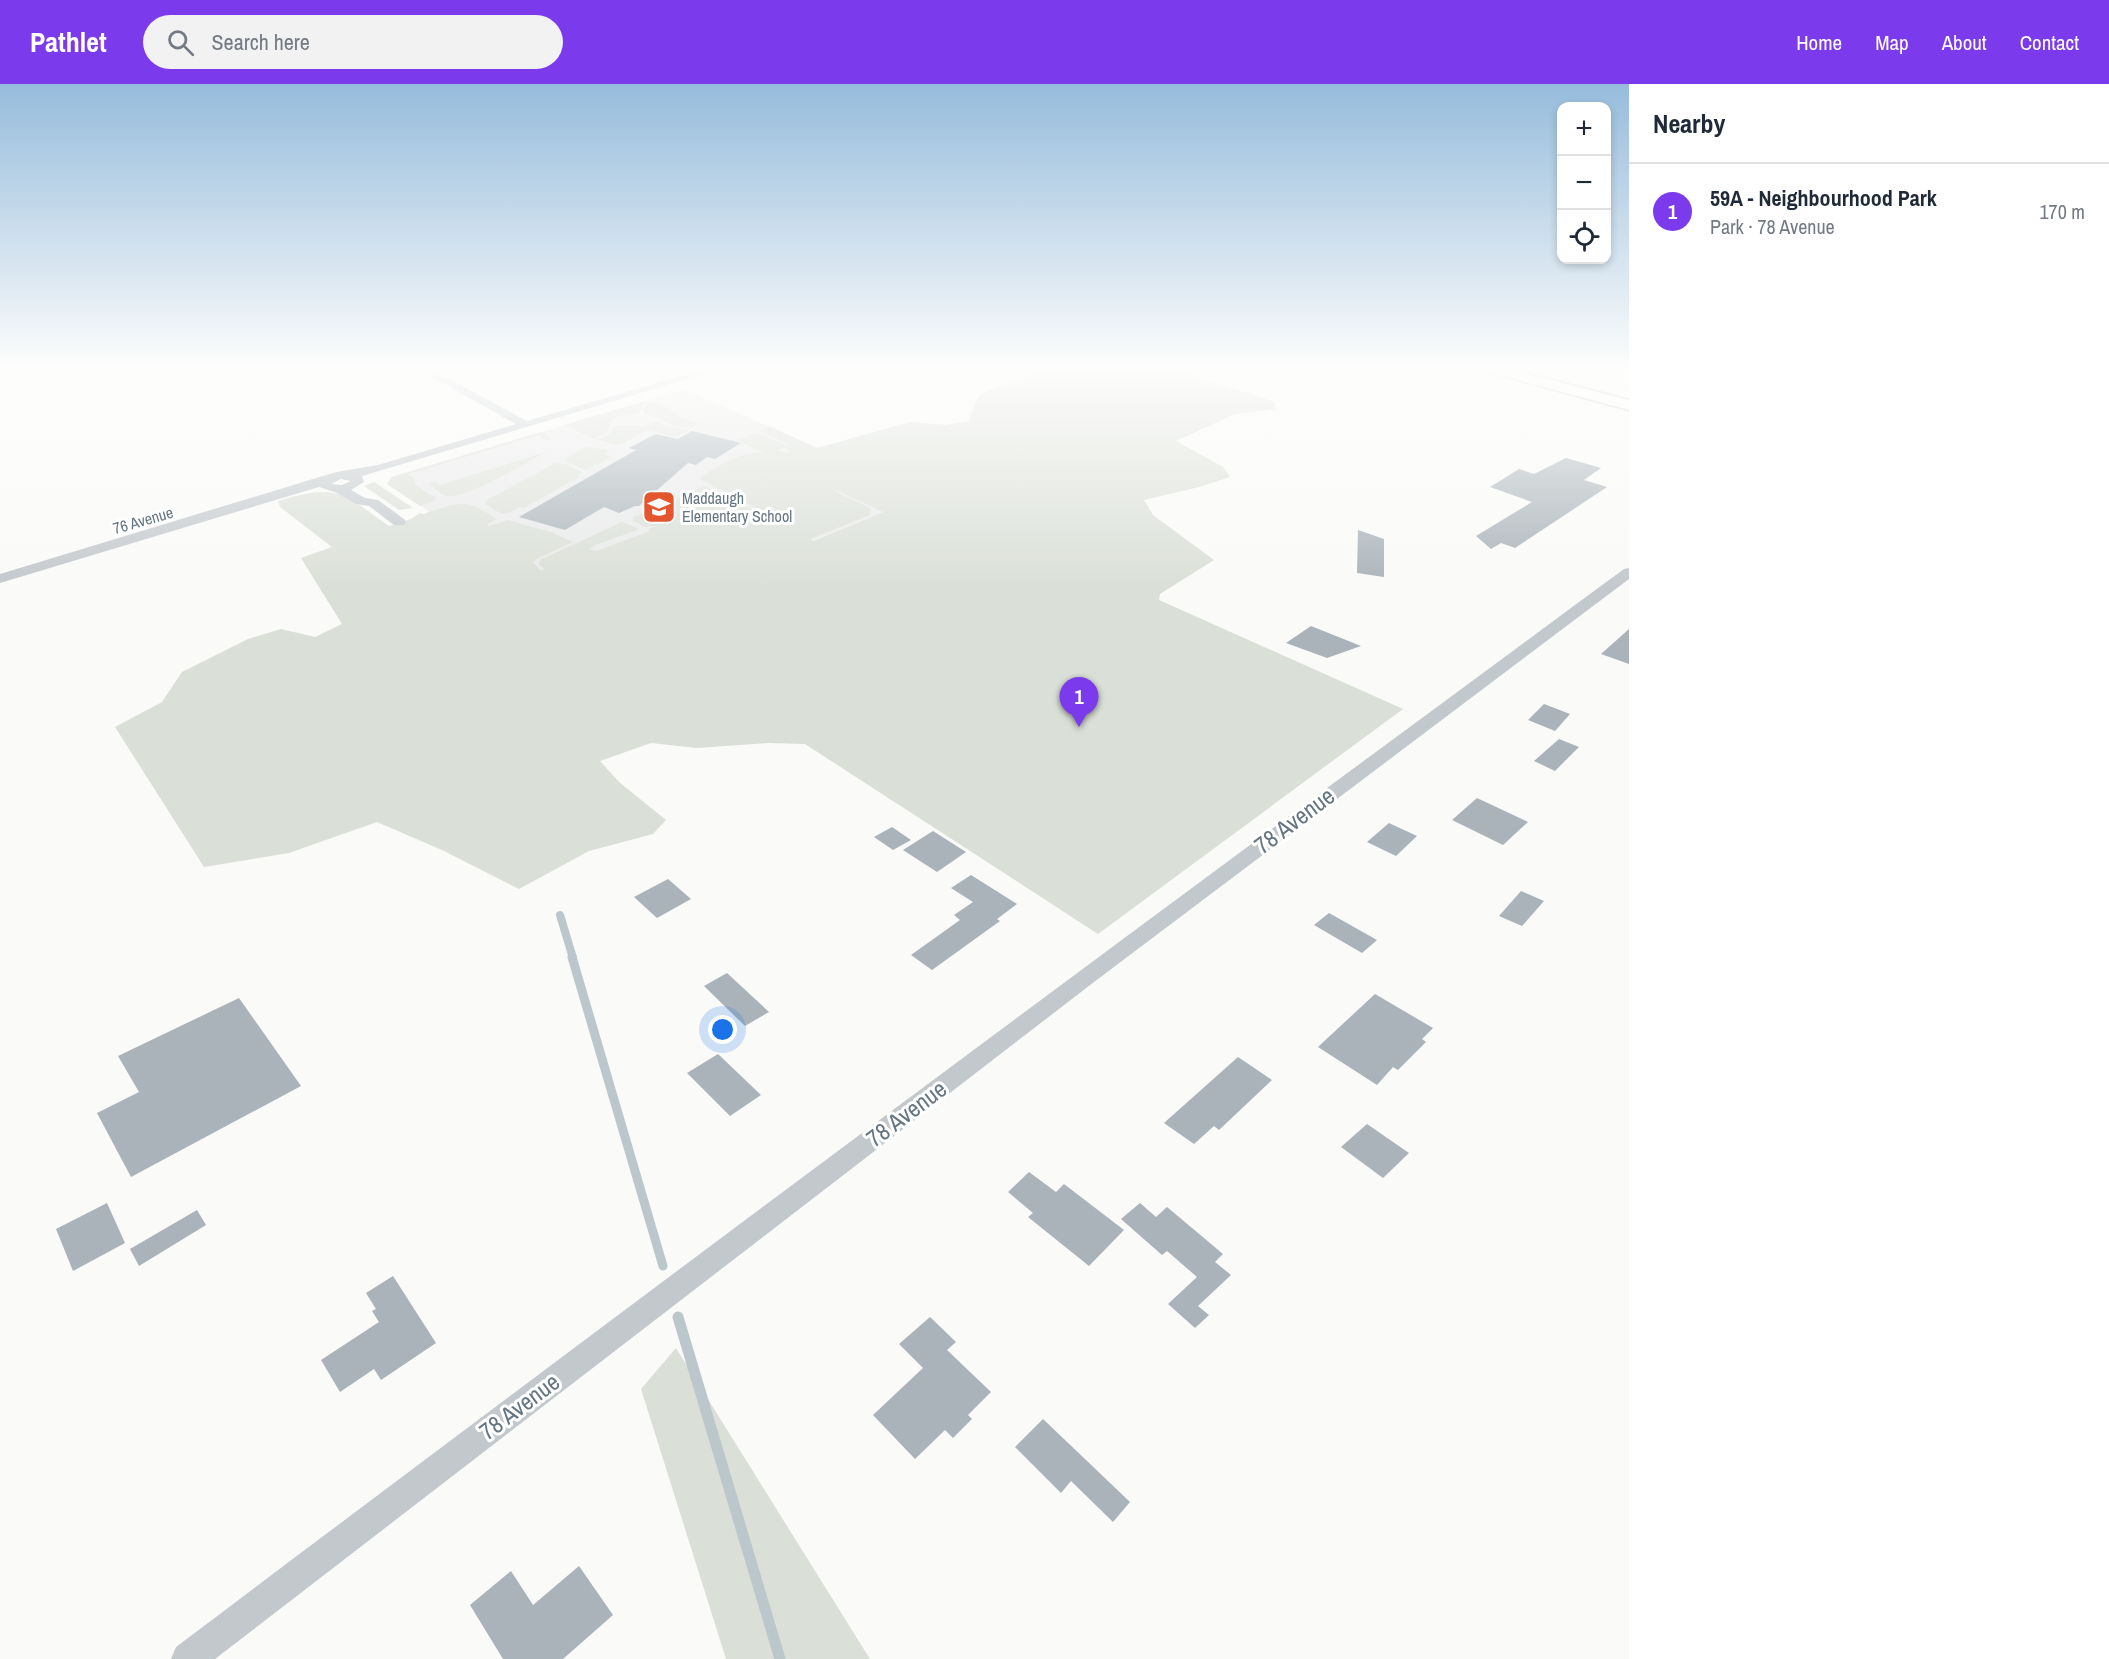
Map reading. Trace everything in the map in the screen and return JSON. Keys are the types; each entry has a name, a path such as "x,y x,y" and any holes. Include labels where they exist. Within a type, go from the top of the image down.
{"street":[{"path":"373,503 373,498 354,479 381,468 467,442"},
{"name":"76 Avenue","path":"0,579 296,492 354,479"},
{"path":"329,486 361,501 373,503 399,522"},
{"name":"78 Avenue","path":"188,1659 1356,773 1629,572"}],"shaded area":[{"name":"Maddaugh Elementary School","path":"506,442 805,442 877,474 883,512 604,625 387,484 392,477"},
{"path":"506,442 513,442 408,474 415,479 415,485 436,498 435,501 420,506 387,484 392,477"},
{"path":"741,442 780,442 788,446 790,445 784,442 805,442 817,448 837,442 1179,442 1223,467 1230,477 1144,500 1153,515 1214,560 1160,594 1159,600 1403,709 1098,934 805,744 769,743 697,748 651,743 600,761 619,782 666,820 653,834 589,851 519,889 442,850 377,822 289,853 204,867 115,727 162,702 182,672 248,639 281,629 315,637 342,624 301,558 332,547 280,507 278,501 313,493 338,494 360,505 389,526 411,519 420,513 454,505 476,507 497,519 487,524 489,526 508,520 551,532 573,542 536,559 533,563 541,571 545,569 539,565 540,560 622,522 640,529 589,549 597,551 650,531 648,529 656,526 645,527 633,520 634,517 705,486 766,517 770,515 700,479 722,464 740,456 766,454","holes":["788,446 784,448 791,451 787,453 779,450 770,453","836,490 883,512 813,541 810,539 870,515 870,508 834,491"]},
{"path":"586,447 610,450 603,454 611,457 586,470 563,460"},
{"path":"546,452 483,486 457,495 445,495 428,484 434,482 440,485"},
{"path":"556,463 568,465 582,472 577,476 579,477 524,508 520,507 509,513 502,513 485,504 487,500"},
{"path":"374,482 413,508 399,510 364,486"},
{"path":"676,1348 870,1659 726,1659 641,1389"}],"building":[{"path":"640,442 741,443 715,459 707,457 696,465 688,463 639,506 619,513 604,507 565,530 519,517 636,450 629,448"},
{"path":"1566,458 1601,468 1584,480 1607,487 1515,548 1501,543 1491,549 1476,536 1532,502 1490,487 1519,469 1534,474"},
{"path":"1358,530 1384,539 1384,577 1357,573"},
{"path":"1311,626 1361,646 1327,658 1286,643"},
{"path":"1629,629 1629,664 1601,654"},
{"path":"1544,704 1570,714 1555,731 1528,720"},
{"path":"1559,739 1579,747 1555,771 1534,761"},
{"path":"1477,798 1528,822 1503,845 1452,820"},
{"path":"1389,823 1417,836 1396,856 1367,842"},
{"path":"892,827 911,840 893,850 874,837"},
{"path":"933,831 966,852 937,872 903,850"},
{"path":"971,875 1017,904 997,919 1000,921 932,970 911,955 960,920 954,915 973,902 951,888"},
{"path":"668,879 691,899 657,918 634,897"},
{"path":"1521,891 1544,901 1522,926 1499,916"},
{"path":"1329,913 1377,940 1362,953 1314,925"},
{"path":"727,973 769,1012 745,1026 704,986"},
{"path":"1375,994 1433,1028 1422,1039 1426,1042 1398,1070 1393,1067 1377,1085 1318,1047"},
{"path":"239,998 301,1086 131,1177 97,1113 139,1092 118,1056"},
{"path":"718,1054 761,1095 730,1116 687,1073"},
{"path":"1238,1057 1272,1080 1219,1130 1214,1126 1194,1144 1164,1123"},
{"path":"1367,1124 1409,1153 1383,1178 1341,1147"},
{"path":"1029,1172 1056,1192 1064,1184 1124,1230 1089,1266 1028,1217 1033,1213 1008,1192"},
{"path":"107,1203 125,1243 73,1271 56,1229"},
{"path":"1140,1203 1156,1217 1167,1207 1223,1254 1215,1262 1231,1275 1198,1306 1209,1315 1195,1328 1168,1304 1197,1277 1167,1251 1162,1255 1121,1219"},
{"path":"197,1210 206,1225 139,1266 130,1249"},
{"path":"393,1276 436,1343 381,1380 374,1369 340,1392 321,1360 379,1322 372,1311 376,1309 366,1293"},
{"path":"930,1317 956,1342 947,1350 991,1392 968,1415 972,1419 953,1438 945,1430 915,1459 873,1415 923,1368 899,1344"},
{"path":"1043,1419 1130,1502 1113,1522 1071,1481 1061,1493 1015,1447"},
{"path":"579,1566 613,1615 563,1659 503,1659 470,1605 511,1571 533,1605"}],"waterway":[{"path":"560,915 573,958"},
{"path":"572,957 663,1266"},
{"path":"678,1317 780,1659"}],"place":[{"name":"Maddaugh Elementary School","path":"659,507"},
{"name":"59A - Neighbourhood Park","path":"1079,727"}]}
